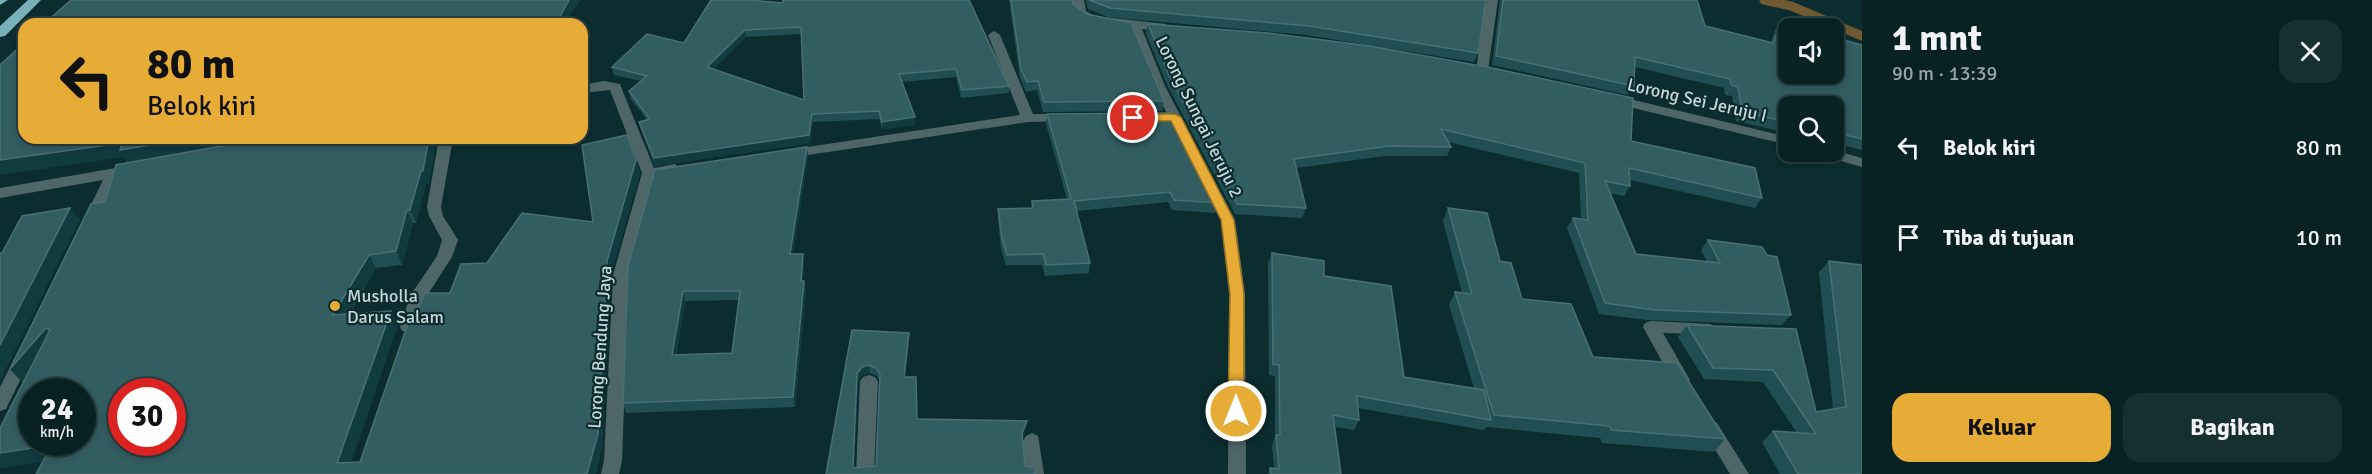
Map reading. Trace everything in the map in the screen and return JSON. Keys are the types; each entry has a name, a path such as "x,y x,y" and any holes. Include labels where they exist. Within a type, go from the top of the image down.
{"highway":[{"path":"0,33 35,0"}],"street":[{"name":"Lorong Sungai Jeruju 2","path":"1078,0 1080,13 1086,17 1135,26 1169,118 1228,220 1237,294 1237,474"},
{"path":"1482,70 1492,0"},
{"path":"1135,26 1178,29"},
{"path":"994,35 1028,118"},
{"path":"588,88 604,85 615,87 649,173 693,166"},
{"name":"Lorong Sei Jeruju I","path":"1596,95 1778,139"},
{"path":"777,155 1028,118 1084,118"},
{"path":"403,342 418,297 444,257 450,240 436,216 434,207 445,144"},
{"path":"1844,158 1862,163"},
{"path":"0,193 151,166"},
{"path":"82,236 113,173"},
{"name":"Lorong Bendung Jaya","path":"610,474 613,460 621,275 649,173"},
{"path":"1689,393 1651,327 1722,329"},
{"path":"0,404 31,341"},
{"path":"865,474 869,382"},
{"path":"1702,413 1740,474"},
{"path":"1032,441 1035,474"}],"building":[{"path":"71,0 569,0 559,18 51,18"},
{"path":"711,0 783,3 783,0 969,0 1009,86 962,90 956,69 899,74 915,117 882,122 879,111 812,114 809,135 654,158 639,122 650,119 629,91 647,76 612,67 647,34 684,43","holes":["801,27 804,100 707,67 745,30"]},
{"path":"1011,0 1072,0 1073,4 1086,14 1131,23 1164,101 1044,102 1038,81 1027,82 1021,69"},
{"path":"1089,0 1486,0 1478,53 1309,26 1110,8"},
{"path":"1503,0 1697,0 1705,26 1773,43 1778,29 1778,84 1844,84 1844,40 1862,45 1862,139 1844,135 1844,96 1778,96 1778,120 1742,112 1738,87 1731,85 1730,79 1635,57 1634,86 1496,56"},
{"path":"1148,24 1268,33 1370,46 1492,68 1633,98 1631,141 1755,168 1762,198 1629,168 1630,186 1605,181 1636,254 1720,263 1708,240 1762,247 1767,255 1777,257 1791,315 1655,310 1605,303 1573,218 1588,220 1585,163 1441,129 1451,147 1389,146 1294,159 1306,208 1237,204 1169,75"},
{"path":"18,48 18,144 115,144 0,160 0,65"},
{"path":"1171,113 1218,203 1174,200 1170,192 1074,201 1090,263 1046,265 1043,254 1007,255 998,209 1033,208 1032,201 1071,199 1047,114"},
{"path":"627,135 636,160 607,261 598,434 587,474 36,474 46,456 96,456 96,378 26,378 50,330 46,328 10,369 91,204 105,202 116,165 233,144 428,144 423,171 421,171 410,210 407,210 396,251 369,255 333,315 391,311 337,463 360,462 413,309 418,308 426,293 450,293 461,264 487,263 522,213 593,222 582,145"},
{"path":"122,144 156,144 120,150"},
{"path":"807,147 790,254 803,254 801,281 804,281 793,397 623,403 628,266 655,170","holes":["683,291 740,291 732,353 672,355"]},
{"path":"70,208 0,345 0,253 22,216"},
{"path":"1448,208 1487,213 1500,261 1511,263 1522,299 1571,304 1593,357 1677,363 1725,439 1611,430 1609,426 1494,415 1455,292 1472,294"},
{"path":"1272,253 1324,261 1324,276 1391,286 1404,377 1484,390 1491,420 1357,396 1359,420 1333,415 1341,474 1271,474 1270,468 1279,469 1276,435 1280,435 1279,365 1273,364"},
{"path":"1829,261 1862,265 1862,474 1798,474 1773,431 1816,434 1773,370 1713,368 1687,325 1796,329 1816,412 1846,407"},
{"path":"852,330 909,333 904,377 916,377 917,419 1027,421 1022,433 1025,466 1035,468 1035,474 826,474","holes":["869,365 876,368 880,374 876,466 855,468 853,466 857,374 862,367"]},
{"path":"18,393 18,450 0,453 0,428"}],"waterway":[{"path":"1764,0 1791,6 1862,36"}],"place":[{"name":"Musholla Darus Salam","path":"335,306"}],"route":[{"path":"1133,118 1175,117 1228,220 1237,294 1236,411"}]}
